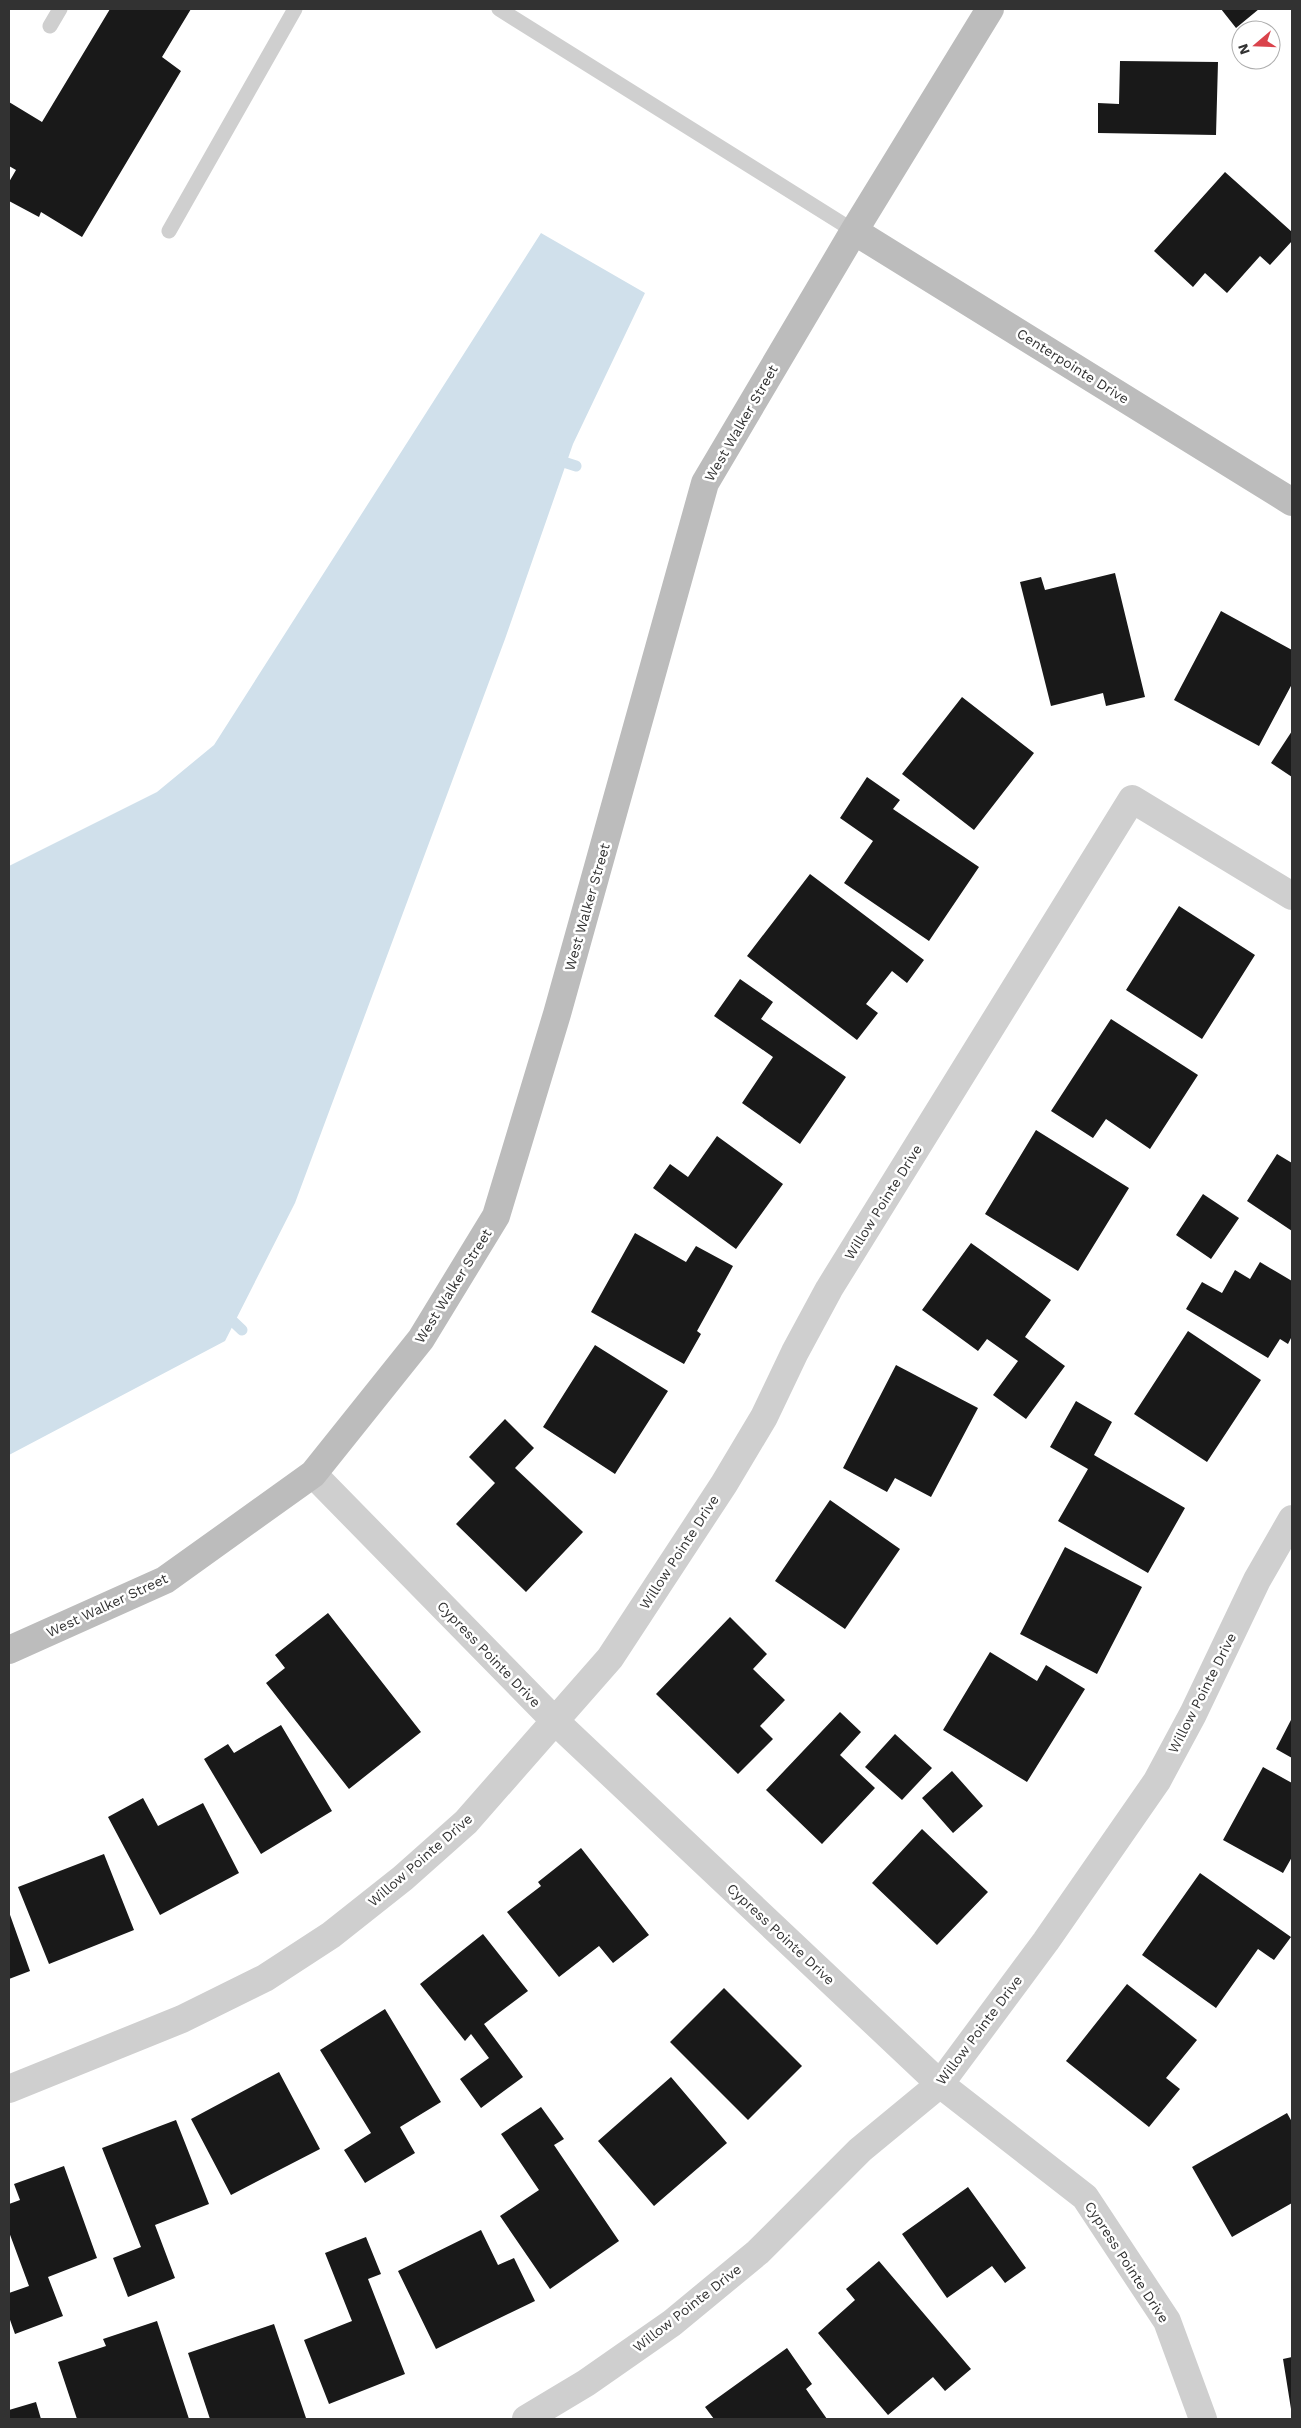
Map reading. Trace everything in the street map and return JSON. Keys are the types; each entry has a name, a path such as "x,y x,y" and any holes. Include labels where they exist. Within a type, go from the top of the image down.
{"street":[{"name":"West Walker Street","path":"9,1650 165,1580 313,1474 422,1339 496,1216 558,1014 705,483 854,231 990,9"},
{"name":"Centerpointe Drive","path":"854,231 1292,502"},
{"name":"Willow Pointe Drive","path":"9,2089 182,2019 265,1978 332,1935 403,1878 466,1822 610,1658 724,1484 764,1416 829,1288 1132,799 1292,896"},
{"name":"Cypress Pointe Drive","path":"313,1474 555,1721 940,2084 1085,2197 1167,2321 1203,2419"},
{"name":"Willow Pointe Drive","path":"526,2419 586,2384 672,2324 758,2252 860,2150 940,2084 1051,1933 1157,1780 1192,1714 1264,1567 1292,1519"}],"lane":[{"path":"50,26 60,9"},
{"path":"499,9 854,231"},
{"path":"169,231 290,10"}],"shaded area":[{"path":"541,233 645,293 573,444 505,639 295,1203 225,1341 9,1455 9,866 157,792 214,745"}],"building":[{"path":"110,9 191,9 162,57 181,71 82,237 41,212 39,217 9,201 9,182 16,170 9,166 9,102 42,122"},
{"path":"1221,9 1259,9 1246,20 1231,20 1231,22"},
{"path":"1120,61 1218,62 1216,135 1098,133 1098,103 1119,104"},
{"path":"1225,172 1292,232 1292,241 1270,265 1260,256 1227,293 1205,273 1193,287 1154,251"},
{"path":"1115,573 1145,697 1106,706 1103,693 1051,706 1020,582 1041,577 1045,590"},
{"path":"1221,611 1292,650 1292,684 1259,746 1174,700"},
{"path":"962,697 1034,753 974,830 902,774"},
{"path":"1292,731 1292,777 1271,763"},
{"path":"867,777 900,800 893,809 979,867 929,941 844,883 873,841 840,818"},
{"path":"810,874 924,960 907,983 892,971 866,1004 878,1013 857,1040 747,956"},
{"path":"1179,906 1255,955 1202,1039 1126,990"},
{"path":"740,979 773,1002 761,1019 846,1077 800,1144 742,1103 773,1057 714,1016"},
{"path":"1111,1019 1198,1075 1150,1149 1106,1119 1093,1138 1051,1111"},
{"path":"1036,1130 1129,1188 1078,1271 985,1214"},
{"path":"717,1136 783,1184 736,1249 653,1188 670,1164 688,1177"},
{"path":"1277,1154 1292,1163 1292,1231 1247,1201"},
{"path":"1203,1194 1239,1218 1211,1259 1176,1235"},
{"path":"635,1233 686,1262 696,1246 733,1266 697,1331 701,1334 684,1364 591,1312"},
{"path":"971,1243 1051,1300 1025,1337 1065,1366 1026,1419 993,1395 1018,1361 987,1339 978,1351 922,1310"},
{"path":"1260,1262 1292,1281 1292,1336 1288,1344 1280,1339 1268,1358 1186,1309 1202,1282 1222,1293 1235,1270 1250,1279"},
{"path":"1188,1331 1261,1380 1207,1462 1134,1414"},
{"path":"595,1345 668,1391 615,1474 543,1427"},
{"path":"896,1365 978,1408 931,1497 895,1478 887,1492 843,1468"},
{"path":"1076,1401 1112,1422 1094,1455 1185,1508 1148,1573 1058,1521 1088,1469 1050,1447"},
{"path":"505,1419 534,1448 515,1468 583,1532 526,1592 456,1524 495,1483 469,1457"},
{"path":"830,1500 900,1549 845,1629 775,1581"},
{"path":"1065,1547 1142,1587 1097,1674 1020,1634"},
{"path":"328,1613 421,1732 349,1789 266,1683 285,1668 275,1655"},
{"path":"730,1617 767,1654 753,1669 785,1700 760,1726 773,1739 738,1774 656,1694"},
{"path":"990,1652 1037,1681 1046,1665 1085,1689 1027,1782 943,1730"},
{"path":"840,1712 861,1732 840,1755 875,1788 822,1844 766,1790"},
{"path":"1292,1718 1292,1758 1276,1749"},
{"path":"281,1725 332,1811 261,1854 204,1759 228,1744 234,1753"},
{"path":"895,1734 932,1768 902,1800 865,1767"},
{"path":"1263,1767 1292,1783 1292,1857 1283,1873 1223,1840"},
{"path":"952,1771 983,1806 953,1833 922,1798"},
{"path":"143,1798 158,1826 203,1803 239,1873 160,1915 108,1817"},
{"path":"922,1829 988,1892 937,1945 872,1883"},
{"path":"581,1848 649,1935 613,1963 599,1946 559,1977 507,1912 541,1886 538,1882"},
{"path":"104,1854 134,1930 49,1964 18,1887"},
{"path":"1200,1873 1291,1937 1274,1960 1258,1949 1216,2008 1142,1955"},
{"path":"9,1912 30,1971 9,1979"},
{"path":"483,1934 528,1991 484,2024 523,2077 481,2108 460,2079 489,2058 471,2034 465,2041 420,1984"},
{"path":"1127,1984 1197,2040 1166,2078 1180,2089 1149,2127 1066,2061"},
{"path":"724,1988 802,2066 748,2120 670,2042"},
{"path":"385,2009 441,2102 400,2127 415,2153 365,2183 344,2150 371,2133 320,2050"},
{"path":"279,2072 320,2149 231,2195 191,2119"},
{"path":"671,2077 727,2143 654,2206 598,2141"},
{"path":"541,2107 564,2139 554,2145 619,2241 550,2289 500,2216 539,2190 501,2134"},
{"path":"1287,2113 1292,2122 1292,2203 1232,2237 1192,2167"},
{"path":"176,2120 209,2204 155,2225 175,2278 128,2297 113,2258 141,2247 102,2148"},
{"path":"64,2166 97,2258 48,2277 63,2316 15,2334 9,2317 9,2293 29,2286 9,2232 9,2204 20,2200 14,2184"},
{"path":"968,2187 1026,2268 1005,2283 992,2266 947,2298 902,2234"},
{"path":"481,2230 498,2265 514,2258 535,2301 436,2349 398,2271"},
{"path":"366,2237 381,2274 368,2279 405,2374 329,2404 304,2340 352,2321 325,2253"},
{"path":"879,2261 971,2369 945,2391 933,2377 888,2415 818,2333 855,2300 846,2289"},
{"path":"157,2321 189,2419 77,2419 58,2362 106,2346 103,2339"},
{"path":"274,2324 306,2418 210,2419 188,2353"},
{"path":"787,2348 812,2384 806,2389 827,2419 714,2419 705,2407"},
{"path":"1292,2357 1292,2409 1291,2409 1283,2359"},
{"path":"36,2402 41,2419 9,2419 9,2410"}],"waterway":[{"path":"551,458 576,466"},
{"path":"223,1312 242,1330"}]}
